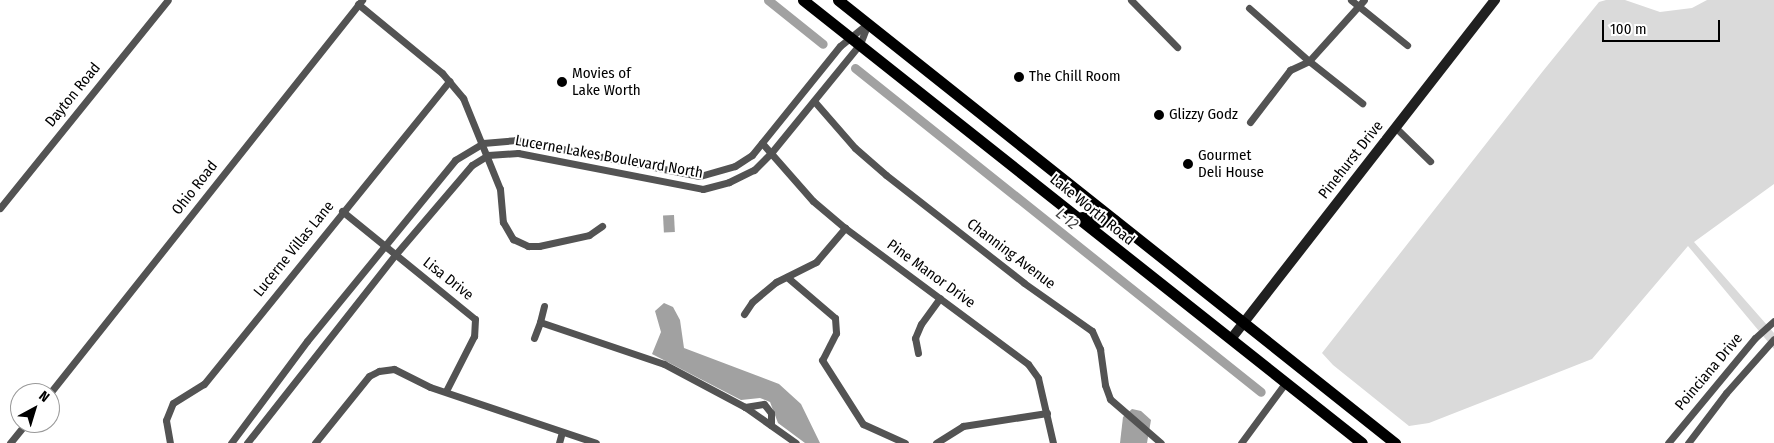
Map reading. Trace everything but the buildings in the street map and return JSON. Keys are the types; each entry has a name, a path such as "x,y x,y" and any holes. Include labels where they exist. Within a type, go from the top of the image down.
{"main road":[{"name":"Lake Worth Road","path":"803,0 1362,443"},
{"name":"Lake Worth Road","path":"838,0 1395,443"},
{"path":"1073,214 1097,222 1114,220"}],"street":[{"name":"Dayton Road","path":"0,208 168,0"},
{"path":"1131,0 1177,47"},
{"path":"1351,0 1406,45"},
{"path":"1250,122 1290,70 1309,61 1364,0"},
{"name":"Pinehurst Drive","path":"1231,339 1495,0"},
{"path":"360,2 449,81 472,113 500,189 503,222 509,235 517,242 539,246 589,235 602,226"},
{"name":"Ohio Road","path":"58,383 360,2"},
{"path":"1249,8 1309,61 1362,102"},
{"name":"Lucerne Lakes Boulevard North","path":"231,443 307,342 456,160 483,143 516,140 700,176 735,166 762,143 849,36 868,23"},
{"name":"Lucerne Lakes Boulevard North","path":"488,155 518,153 703,189 754,170 772,153 860,44 868,23"},
{"name":"Lucerne Villas Lane","path":"170,443 166,432 166,420 173,403 204,384 449,81"},
{"name":"Channing Avenue","path":"814,101 855,148 886,175 1024,283 1092,330 1100,348 1104,385 1110,400 1161,443"},
{"path":"1395,127 1430,161"},
{"name":"Pine Manor Drive","path":"762,143 813,201 845,228 1028,364 1038,378 1053,443"},
{"path":"247,443 395,254 458,178 488,155"},
{"name":"Lisa Drive","path":"342,211 475,320 474,336 446,391"},
{"path":"744,314 752,302 776,282 788,278 816,262 845,228"},
{"path":"788,278 835,318 836,333 822,360 863,424 905,443"},
{"path":"918,353 915,338 921,324 940,298"},
{"path":"534,338 544,306"},
{"name":"Poinciana Drive","path":"1668,443 1755,338 1774,321"},
{"path":"540,322 664,364 744,407 796,443"},
{"name":"Poinciana Drive","path":"1688,443 1726,393 1774,339"},
{"path":"316,443 365,380 379,371 399,370 430,388 446,391 596,443"},
{"path":"1241,443 1286,382"},
{"path":"744,407 764,404 771,413 771,425"},
{"path":"936,443 963,426 1047,412"},
{"path":"558,443 562,432"},
{"path":"10,443 18,433"}],"shaded area":[{"path":"1625,0 1660,12 1692,8 1707,0 1774,0 1774,184 1694,242 1774,333 1774,349 1688,246 1592,359 1429,423 1409,426 1333,365 1322,353 1543,71 1599,2"},
{"path":"674,215 675,232 664,233 663,216"},
{"path":"664,303 673,307 680,320 684,348 779,384 801,404 820,443 805,443 778,423 770,402 760,398 741,400 652,354 661,332 655,311"},
{"path":"1132,409 1141,411 1151,420 1147,443 1120,443 1123,417"}],"waterway":[{"name":"L-12","path":"768,0 823,44"},
{"name":"L-12","path":"855,68 1261,392"}],"place":[{"name":"The Chill Room","path":"1019,77"},
{"name":"Movies of Lake Worth","path":"562,82"},
{"name":"Glizzy Godz","path":"1159,115"},
{"name":"Gourmet Deli House","path":"1188,164"}]}
